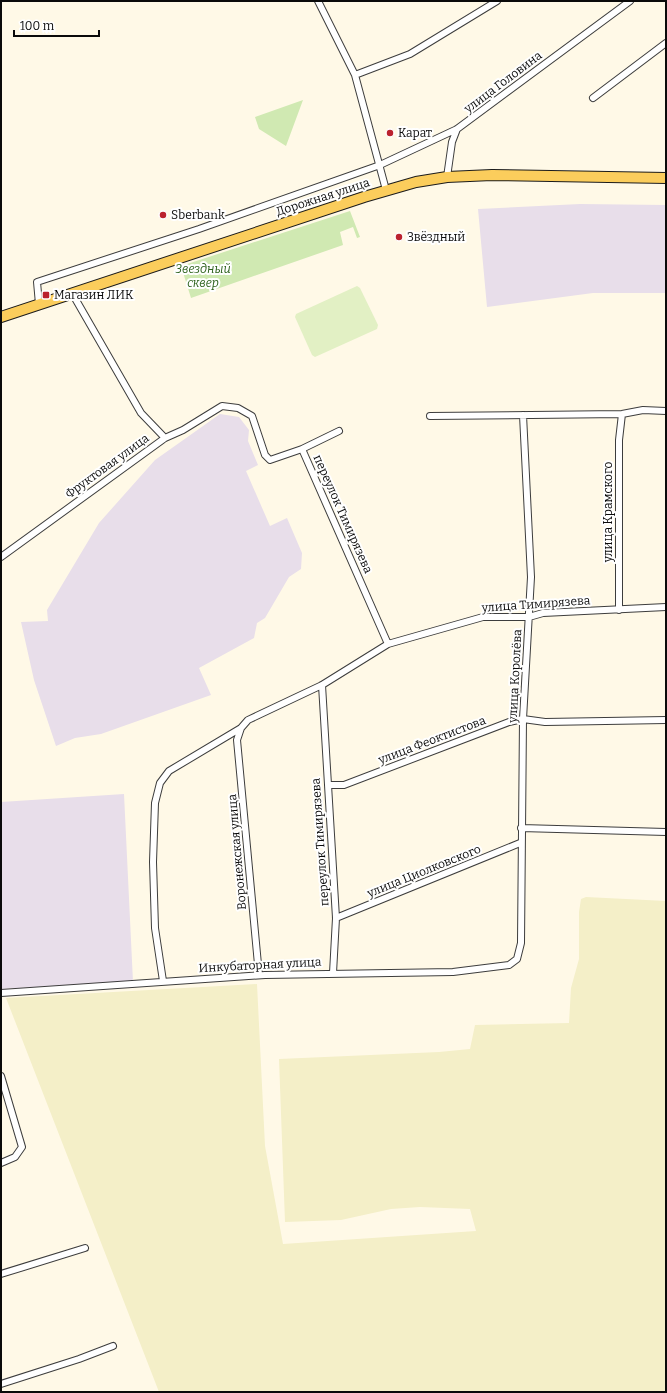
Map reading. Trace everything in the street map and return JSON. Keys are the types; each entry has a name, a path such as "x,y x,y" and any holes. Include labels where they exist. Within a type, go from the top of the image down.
{"main road":[{"name":"Дорожная улица","path":"1,317 386,190 416,182 448,177 492,175 666,178"}],"street":[{"path":"318,1 341,44 355,75 386,190"},
{"path":"355,75 410,54 497,1"},
{"name":"улица Головина","path":"39,304 37,282 198,229 380,165 457,129 630,1"},
{"path":"593,98 666,44"},
{"path":"448,177 452,142 457,129"},
{"name":"Фруктовая улица","path":"1,557 164,438 141,413 72,293"},
{"name":"переулок Тимирязева","path":"164,438 183,430 222,406 238,408 252,416 265,455 270,460 302,449 388,644"},
{"path":"430,416 622,414 644,410 666,411"},
{"name":"улица Крамского","path":"619,610 619,440 622,414"},
{"name":"улица Королёва","path":"517,958 521,943 520,844 523,719 531,577 522,415"},
{"path":"302,449 339,431"},
{"name":"улица Тимирязева","path":"163,981 155,928 153,862 155,802 160,783 169,772 241,728 248,720 322,685 388,644 483,617 529,617 543,613 666,607"},
{"name":"переулок Тимирязева","path":"322,685 336,918 333,973"},
{"name":"улица Феоктистова","path":"328,785 344,785 509,722 523,719 545,722 666,720"},
{"name":"Воронежская улица","path":"241,728 237,740 259,975"},
{"path":"521,828 666,832"},
{"name":"улица Циолковского","path":"336,918 520,844"},
{"name":"Инкубаторная улица","path":"1,993 259,975 453,972 509,965 517,958"},
{"path":"1,1076 22,1147 15,1157 1,1164"},
{"path":"1,1274 85,1248"},
{"path":"1,1384 80,1359 113,1346"}],"shaded area":[{"path":"580,204 666,205 666,293 593,293 487,307 478,209"},
{"path":"220,414 239,417 249,430 248,441 258,465 246,471 270,526 287,518 302,553 301,569 289,577 265,618 257,623 254,638 199,668 211,695 101,734 75,738 56,746 34,680 21,622 48,621 47,610 99,523 155,460"},
{"path":"124,794 133,982 1,989 1,802"},
{"path":"586,897 666,901 666,1392 159,1392 6,998 257,984 265,1146 283,1244 476,1231 470,1209 420,1207 391,1209 341,1220 285,1222 279,1059 439,1052 470,1049 475,1025 569,1023 571,988 579,959 579,912 581,899"}],"green space":[{"path":"303,100 286,146 259,129 255,117"},
{"name":"Звездный сквер","path":"350,211 360,237 357,238 353,227 340,232 343,245 191,298 181,266"},
{"path":"357,286 360,288 378,325 377,329 315,357 312,355 295,317 296,314"}],"place":[{"name":"Карат","path":"390,133"},
{"name":"Sberbank","path":"163,215"},
{"name":"Звёздный","path":"399,237"},
{"name":"Магазин ЛИК","path":"46,295"}]}
